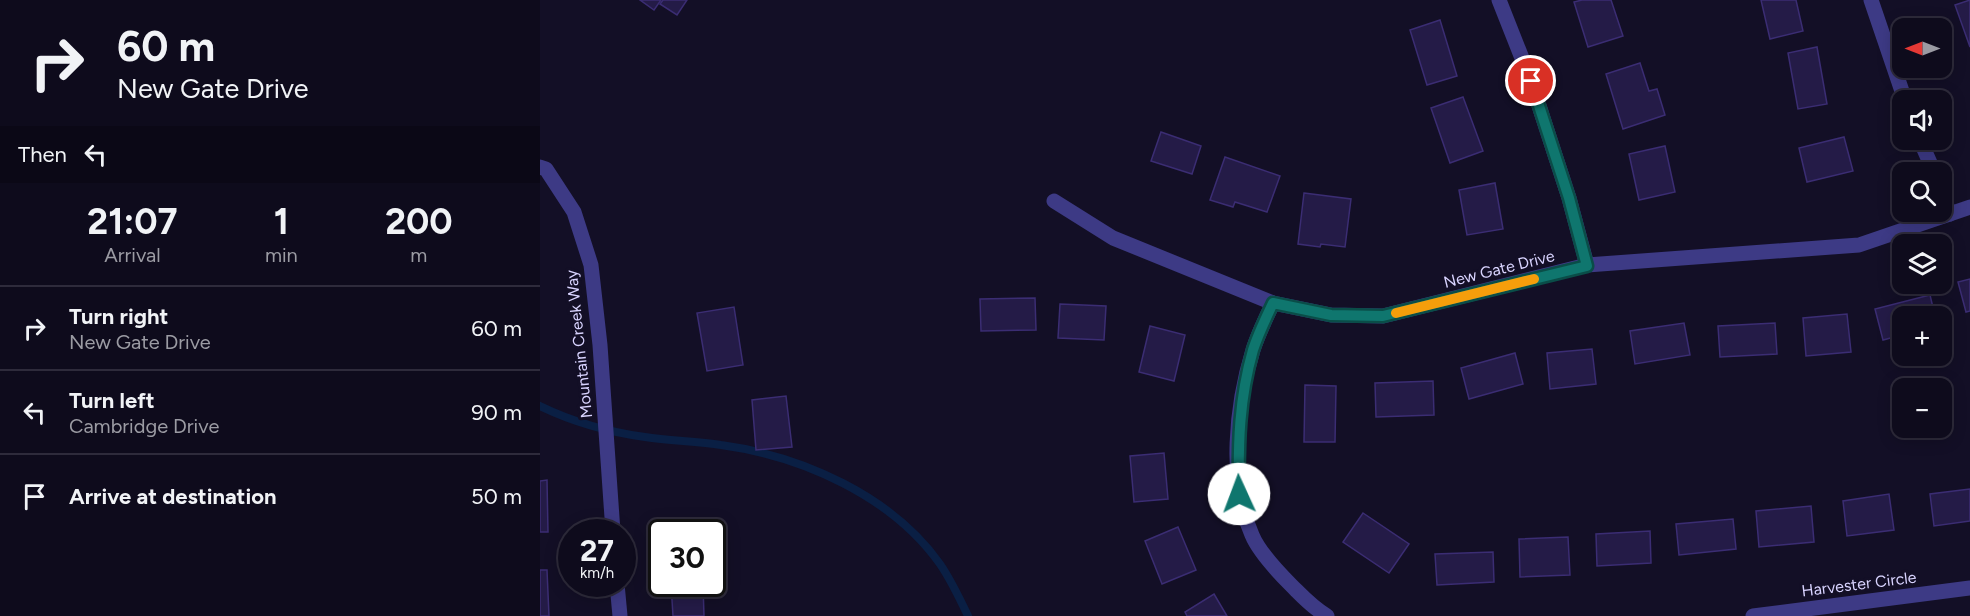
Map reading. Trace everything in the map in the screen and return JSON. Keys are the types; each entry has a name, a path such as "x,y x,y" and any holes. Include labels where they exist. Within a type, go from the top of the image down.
{"street":[{"path":"1499,0 1531,81 1569,198 1587,266"},
{"path":"1871,0 1902,90"},
{"name":"Mountain Creek Way","path":"540,167 546,169 574,212 591,266 600,345 612,519"},
{"name":"New Gate Drive","path":"1054,201 1113,238 1273,303 1331,315 1383,316 1587,266 1859,245 1927,222"},
{"name":"New Gate Drive","path":"1952,213 1970,207"},
{"path":"1273,303 1253,349 1242,395 1238,440 1239,494 1252,537 1281,574 1314,608 1327,616"},
{"name":"Harvester Circle","path":"1753,616 1970,588"},
{"path":"618,597 620,616"}],"building":[{"path":"640,0 661,0 654,10"},
{"path":"663,0 687,0 677,15 660,4"},
{"path":"1611,0 1623,36 1588,47 1574,2"},
{"path":"1761,0 1796,0 1803,31 1770,39"},
{"path":"1970,0 1970,47 1955,5"},
{"path":"1440,20 1457,76 1427,85 1410,30"},
{"path":"1817,47 1827,104 1798,109 1788,53"},
{"path":"1640,63 1649,91 1657,89 1665,115 1623,129 1606,74"},
{"path":"1463,97 1483,151 1450,163 1431,108"},
{"path":"1161,132 1201,146 1192,174 1151,161"},
{"path":"1844,137 1853,171 1807,182 1799,148"},
{"path":"1665,146 1675,192 1639,200 1629,154"},
{"path":"1225,157 1280,176 1267,212 1235,202 1233,207 1210,200"},
{"path":"1495,183 1503,229 1467,235 1459,190"},
{"path":"1304,193 1351,199 1345,247 1298,244"},
{"path":"1970,279 1970,311 1966,312 1958,282"},
{"path":"1930,295 1933,306 1892,306 1892,338 1883,340 1875,309"},
{"path":"1035,298 1036,330 981,331 980,299"},
{"path":"1060,304 1106,306 1104,340 1058,338"},
{"path":"734,307 743,365 707,371 697,313"},
{"path":"1847,314 1851,352 1806,356 1803,318"},
{"path":"1684,323 1690,355 1635,364 1630,331"},
{"path":"1775,323 1777,354 1720,357 1718,326"},
{"path":"1150,326 1185,335 1174,381 1139,372"},
{"path":"1592,349 1596,384 1550,389 1547,353"},
{"path":"1515,353 1523,384 1469,399 1461,368"},
{"path":"1433,381 1434,415 1376,417 1375,383"},
{"path":"1305,385 1336,386 1335,442 1304,442"},
{"path":"786,396 792,447 756,450 752,400"},
{"path":"1164,453 1168,499 1134,502 1130,456"},
{"path":"547,480 548,532 540,532 540,481"},
{"path":"1970,489 1970,521 1934,526 1930,494"},
{"path":"1889,494 1894,530 1847,536 1843,501"},
{"path":"1811,506 1814,542 1759,547 1756,511"},
{"path":"1363,513 1409,544 1389,573 1343,542"},
{"path":"1733,519 1736,549 1679,555 1676,524"},
{"path":"1178,527 1196,570 1162,584 1145,541"},
{"path":"1650,531 1651,563 1597,566 1596,534"},
{"path":"1568,537 1570,575 1520,577 1519,539"},
{"path":"1493,552 1494,582 1437,585 1435,554"},
{"path":"540,570 547,570 549,616 540,616"},
{"path":"1214,594 1227,616 1187,616 1185,612"},
{"path":"672,597 703,597 704,616 673,616"}],"waterway":[{"path":"540,406 578,422 618,432 752,450 783,459 843,483 871,499 897,518 920,540 944,570 968,616"}],"slow traffic":[{"path":"1396,313 1534,279"}],"route":[{"path":"1239,494 1238,440 1242,395 1253,349 1273,303 1331,315 1383,316 1587,266 1569,198 1531,81"}]}
